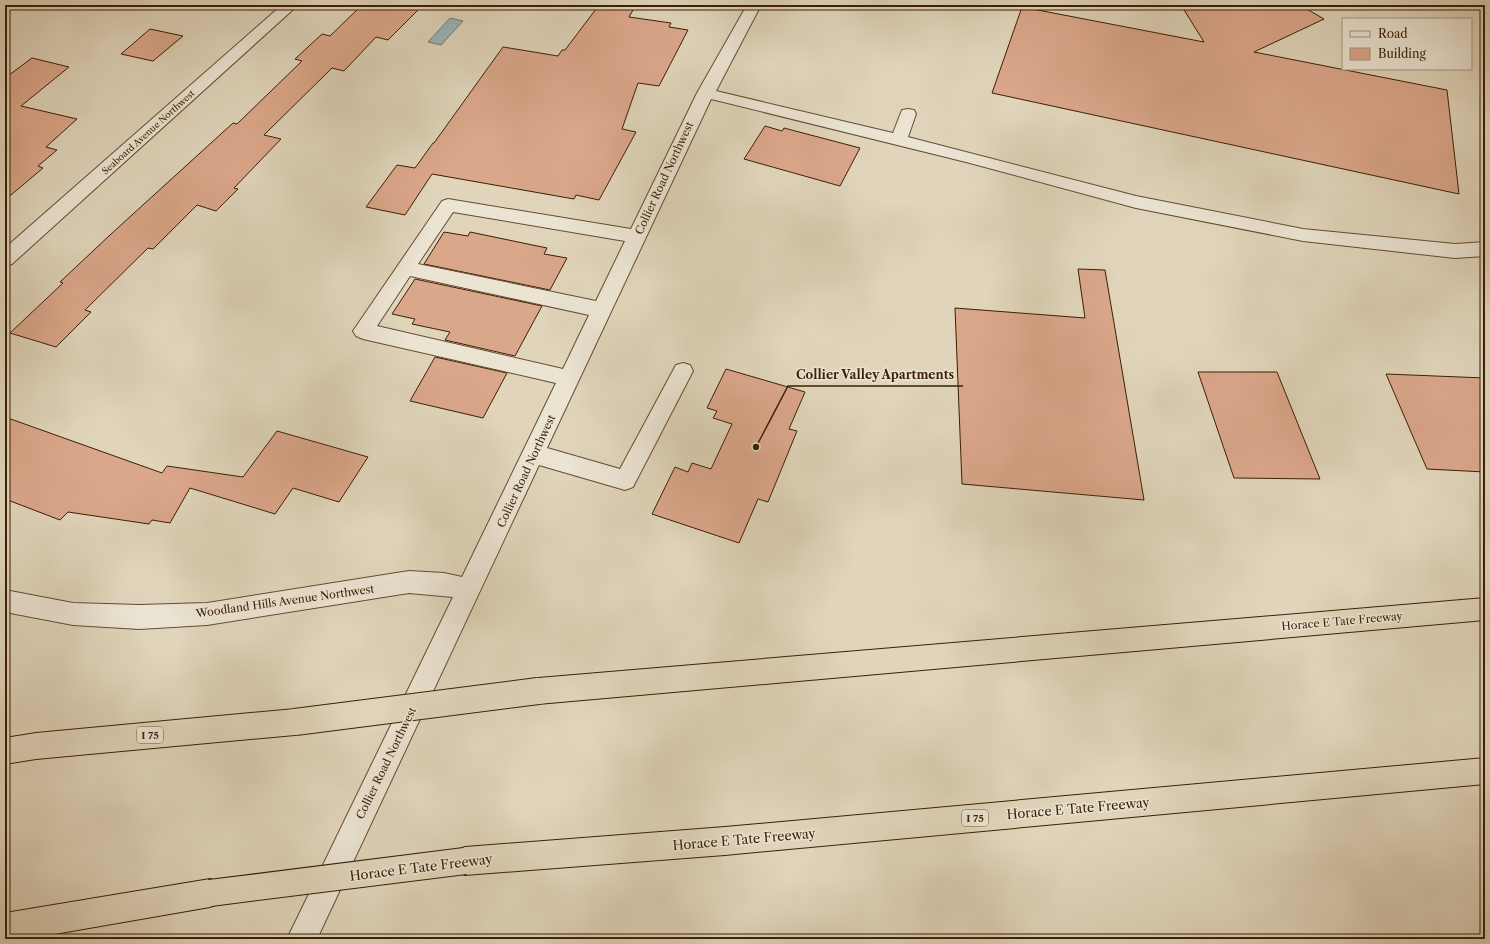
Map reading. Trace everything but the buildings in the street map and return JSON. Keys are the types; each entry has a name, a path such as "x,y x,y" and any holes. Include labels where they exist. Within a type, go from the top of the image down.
{"highway":[{"name":"Horace E Tate Freeway","path":"5,751 36,746 295,722 538,692 1485,609"},
{"name":"Horace E Tate Freeway","path":"5,928 210,893 466,861 725,841 1485,771"}],"street":[{"name":"Seaboard Avenue Northwest","path":"5,259 291,5"},
{"name":"Collier Road Northwest","path":"302,939 705,93 754,5"},
{"path":"705,93 974,158 1136,202 1303,235 1455,250 1485,249"},
{"path":"900,140 908,114"},
{"path":"569,378 363,331 448,205 637,236"},
{"path":"405,268 602,310"},
{"path":"534,454 625,480 683,371"},
{"name":"Woodland Hills Avenue Northwest","path":"5,601 73,614 139,617 207,614 408,582 444,584 470,589"}],"water":[{"path":"450,18 463,21 441,45 428,42"}],"place":[{"name":"Collier Valley Apartments","path":"756,447"}]}
